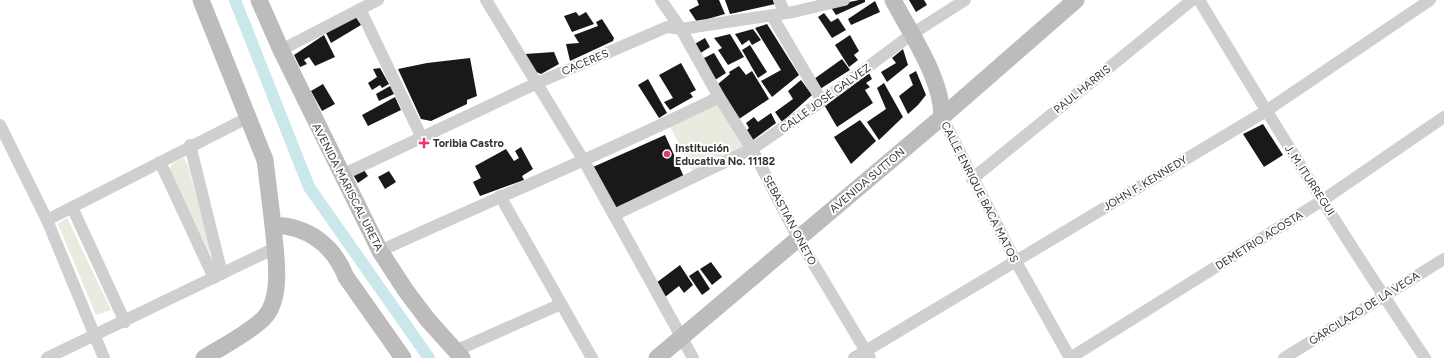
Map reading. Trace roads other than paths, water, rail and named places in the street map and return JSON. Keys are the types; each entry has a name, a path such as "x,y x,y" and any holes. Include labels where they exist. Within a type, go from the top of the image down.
{"street":[{"path":"201,0 265,160 275,248 276,287 270,310 258,323 204,358"},
{"name":"AVENIDA MARISCAL URETA","path":"259,0 280,50 380,251 406,291 459,354"},
{"path":"280,50 378,0"},
{"path":"486,0 535,84 584,161 693,358"},
{"name":"SEBASTIAN ONETO","path":"661,0 681,29 752,149 798,238 868,354"},
{"path":"779,0 785,13"},
{"name":"CACERES","path":"342,175 535,84 667,26 681,29 772,16 844,0"},
{"name":"CALLE ENRIQUE BACA MATOS","path":"892,0 912,34 939,89 942,103 942,118 972,179 1070,358"},
{"name":"CALLE JOSÉ GALVEZ","path":"614,215 752,149 822,101 912,34 965,0"},
{"name":"AVENIDA SUTTON","path":"657,358 942,118 1076,0"},
{"name":"PAUL HARRIS","path":"972,179 1192,0"},
{"name":"J. M. ITURREGUI","path":"1199,0 1266,111 1384,297 1425,358"},
{"name":"JOHN F. KENNEDY","path":"854,358 868,354 1016,260 1266,111 1430,0"},
{"path":"360,9 422,138"},
{"path":"772,16 822,101"},
{"path":"380,251 500,196 584,161 720,97"},
{"path":"47,220 248,116"},
{"name":"DEMETRIO ACOSTA","path":"1070,358 1323,200 1444,117"},
{"path":"0,125 47,220 104,358"},
{"path":"190,145 218,276"},
{"path":"160,162 218,276"},
{"path":"500,196 592,358"},
{"path":"72,207 125,322"},
{"path":"273,225 294,227 305,231 323,242 330,249 342,267 346,277 403,358"},
{"path":"47,358 96,336 275,248"},
{"name":"GARCILAZO DE LA VEGA","path":"1284,358 1444,259"},
{"path":"459,354 561,304"}],"waterway":[{"path":"235,0 309,187 429,358"}],"place":[{"name":"Toribia Castro","path":"424,143"},
{"name":"Institución Educativa No. 11182","path":"667,154"}]}
